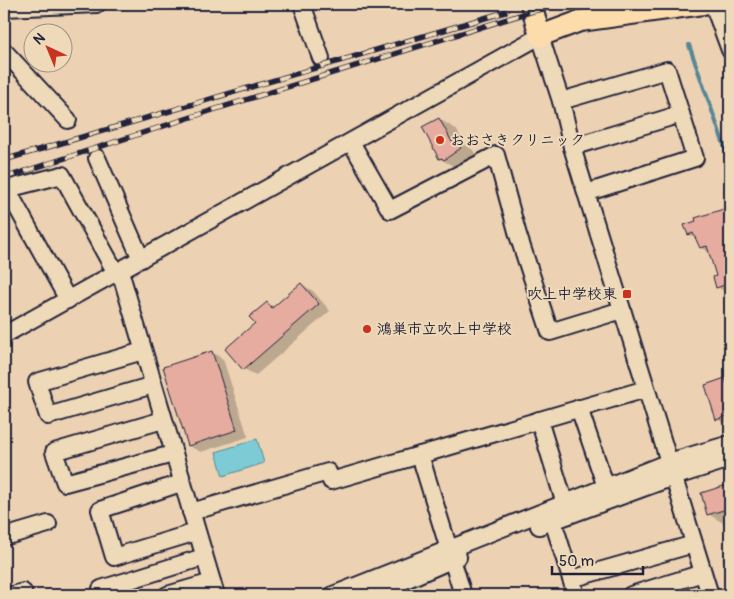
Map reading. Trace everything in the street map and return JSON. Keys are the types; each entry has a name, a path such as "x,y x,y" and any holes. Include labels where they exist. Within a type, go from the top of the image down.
{"main road":[{"path":"531,4 540,36 580,21 702,4"}],"street":[{"path":"4,8 97,4"},
{"path":"302,4 322,58"},
{"path":"713,4 730,50"},
{"path":"4,335 540,36 561,101 586,194 710,595"},
{"path":"4,51 9,65 68,120"},
{"path":"561,101 666,70 695,158 586,194"},
{"path":"572,146 681,114"},
{"path":"351,142 390,210 496,155 518,235 550,332 622,310"},
{"path":"97,158 141,259"},
{"path":"68,300 7,189 62,175 118,272 214,589 167,595"},
{"path":"143,350 37,382 48,416 153,385"},
{"path":"191,512 328,472 331,481 646,389"},
{"path":"580,408 606,487"},
{"path":"163,420 54,452 66,483 173,454"},
{"path":"539,420 564,504"},
{"path":"333,595 553,520 730,444"},
{"path":"420,455 463,595"},
{"path":"372,595 450,554 606,487 671,470 730,459"},
{"path":"181,482 100,510 114,557 196,532"},
{"path":"553,520 576,595"},
{"path":"4,537 48,524"},
{"path":"571,579 694,544"},
{"path":"103,595 101,589 204,557"},
{"path":"631,595 703,573"}],"water":[{"path":"257,439 264,463 223,476 216,452"}],"building":[{"name":"おおさきクリニック","path":"439,118 452,142 456,139 461,148 444,160 442,158 439,159 422,127"},
{"path":"730,207 730,283 716,288 713,277 716,276 707,246 700,248 693,233 688,235 684,225 696,221 695,218"},
{"path":"301,283 319,304 243,370 225,349 255,323 249,317 267,302 272,308"},
{"path":"212,351 237,430 188,446 163,367"},
{"path":"725,378 730,393 730,415 716,420 705,385"},
{"path":"730,484 730,508 707,515 701,493"}],"waterway":[{"path":"689,45 730,162"}],"railway":[{"path":"4,178 213,110 533,11 566,4"},
{"path":"4,160 505,12"}],"place":[{"name":"おおさきクリニック","path":"440,140"},
{"name":"吹上中学校東","path":"627,294"},
{"name":"鴻巣市立吹上中学校","path":"367,329"}]}
